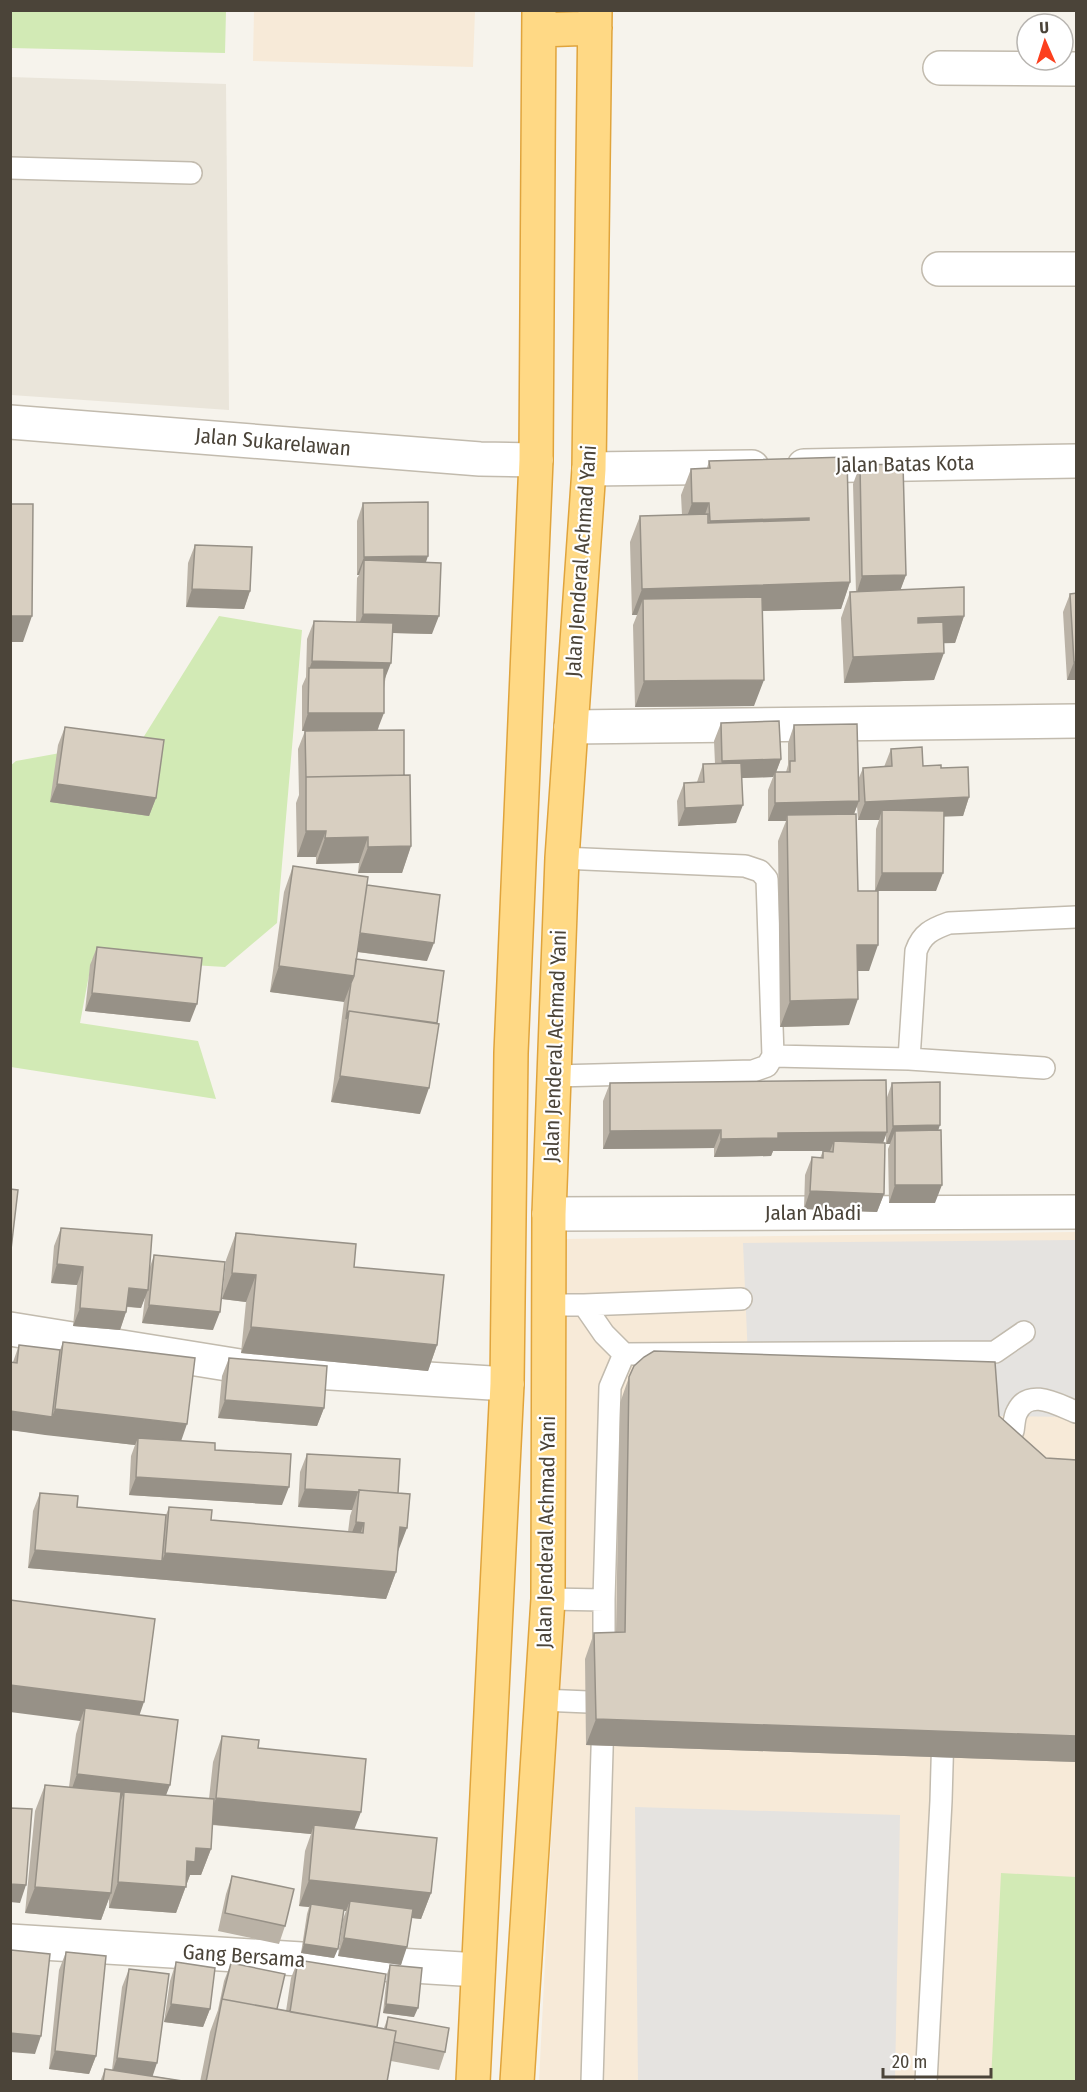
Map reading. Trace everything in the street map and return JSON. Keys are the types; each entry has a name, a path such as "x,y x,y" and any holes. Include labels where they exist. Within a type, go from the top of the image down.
{"highway":[{"path":"539,20 595,19"},
{"name":"Jalan Jenderal Achmad Yani","path":"517,2082 548,1599 549,1214 562,858 589,469 595,19"},
{"name":"Jalan Jenderal Achmad Yani","path":"474,2082 507,1384 511,1053 536,460 539,20"}],"street":[{"path":"940,68 1077,69"},
{"path":"939,269 1077,269"},
{"name":"Jalan Sukarelawan","path":"10,422 480,459 536,460"},
{"name":"Jalan Batas Kota","path":"589,469 1077,461"},
{"path":"571,727 1077,721"},
{"name":"Jalan Abadi","path":"549,1214 1077,1212"},
{"path":"10,1329 252,1368 507,1384"},
{"name":"Gang Bersama","path":"10,1941 478,1970"}],"lane":[{"path":"10,168 191,173"},
{"path":"555,1076 753,1071 767,1066 773,1056 767,879 760,871 745,866 562,858"},
{"path":"909,1059 916,951 921,939 933,928 949,923 1077,917"},
{"path":"773,1056 909,1059 1044,1068"},
{"path":"549,1305 741,1299"},
{"path":"584,1305 604,1334 624,1353 995,1352 1024,1332"},
{"path":"592,2082 604,1702 604,1600 610,1386 624,1353"},
{"path":"1012,1431 1016,1412 1026,1401 1040,1398 1077,1412"},
{"path":"548,1599 604,1600"},
{"path":"541,1700 627,1704"},
{"path":"926,2082 944,1719 932,1718"}],"shaded area":[{"path":"254,11 475,11 473,67 253,61"},
{"path":"10,77 226,84 229,410 11,395"},
{"path":"1076,1232 1076,2081 539,2082 562,1623 563,1239"},
{"path":"1076,1240 1076,1417 987,1416 749,1381 743,1243"},
{"path":"635,1807 900,1815 895,2081 638,2081"}],"green space":[{"path":"11,10 226,11 225,53 11,48"},
{"path":"219,616 302,630 277,923 225,967 92,959 80,1023 198,1041 216,1099 11,1067 10,766 16,761 143,738"},
{"path":"1001,1873 1076,1877 1076,2081 991,2081"}],"building":[{"path":"847,457 850,582 642,589 640,516 708,514 708,523 809,520 809,518 710,521 709,503 692,503 691,469 710,468 709,461"},
{"path":"903,464 906,575 862,576 860,465"},
{"path":"428,502 428,556 364,557 363,503"},
{"path":"10,504 33,504 32,616 10,616"},
{"path":"195,545 252,547 250,591 192,589"},
{"path":"364,560 441,563 439,616 363,614"},
{"path":"964,587 964,616 918,618 918,623 943,622 944,653 853,657 850,592"},
{"path":"1077,593 1077,662 1074,662 1070,594"},
{"path":"762,597 764,680 644,681 643,599"},
{"path":"314,621 393,623 391,663 312,661"},
{"path":"309,668 384,668 384,713 308,713"},
{"path":"779,721 781,759 722,761 721,723"},
{"path":"857,724 859,801 775,803 775,772 790,772 790,761 795,761 794,725"},
{"path":"65,727 164,740 156,798 57,784"},
{"path":"404,730 404,775 306,777 305,731"},
{"path":"922,747 923,766 968,767 969,797 865,802 863,768 892,766 891,749"},
{"path":"741,763 743,805 685,808 684,783 704,782 703,764"},
{"path":"410,775 411,846 368,847 368,837 325,838 326,831 306,831 306,777"},
{"path":"882,810 944,811 943,873 882,873"},
{"path":"856,814 858,891 878,891 878,945 857,945 858,999 790,1001 787,815"},
{"path":"293,866 368,877 354,976 279,966"},
{"path":"367,885 440,895 434,943 360,933"},
{"path":"97,947 202,958 197,1004 92,993"},
{"path":"356,959 444,971 437,1023 349,1011 346,1019"},
{"path":"349,1011 439,1024 429,1088 340,1076"},
{"path":"886,1080 887,1132 778,1133 778,1138 721,1139 721,1130 610,1131 610,1083"},
{"path":"940,1082 940,1125 893,1126 892,1083"},
{"path":"941,1130 942,1185 895,1185 895,1131"},
{"path":"834,1141 885,1143 884,1194 810,1191 812,1157 823,1158 823,1151 833,1152"},
{"path":"10,1189 18,1190 10,1258"},
{"path":"61,1228 152,1235 148,1290 129,1288 126,1312 80,1308 83,1267 57,1264"},
{"path":"236,1233 356,1244 354,1267 444,1275 437,1345 251,1327 256,1275 232,1273"},
{"path":"154,1255 225,1262 220,1312 149,1305"},
{"path":"63,1342 195,1358 187,1424 55,1409"},
{"path":"19,1345 60,1350 52,1417 10,1411 10,1362 17,1363"},
{"path":"654,1351 995,1362 999,1416 1046,1458 1077,1460 1077,1736 596,1719 594,1633 625,1632 629,1377 634,1366"},
{"path":"229,1358 327,1366 324,1408 225,1400"},
{"path":"138,1438 215,1443 215,1450 291,1454 289,1487 136,1477"},
{"path":"307,1454 400,1459 398,1493 305,1489"},
{"path":"359,1490 410,1494 407,1528 400,1527 396,1572 165,1553 169,1507 212,1510 211,1520 363,1533 364,1523 356,1522"},
{"path":"40,1493 78,1496 77,1507 166,1515 162,1561 35,1550"},
{"path":"10,1600 155,1619 144,1702 10,1685"},
{"path":"85,1708 178,1720 170,1785 77,1774"},
{"path":"222,1736 259,1740 258,1748 366,1759 361,1812 216,1798"},
{"path":"45,1785 121,1792 111,1893 35,1887"},
{"path":"124,1792 214,1799 211,1849 196,1848 195,1862 187,1861 186,1887 118,1882"},
{"path":"10,1808 32,1809 26,1885 10,1884"},
{"path":"314,1825 437,1838 431,1893 309,1880"},
{"path":"232,1876 294,1889 285,1926 225,1913"},
{"path":"350,1901 413,1909 407,1947 344,1938"},
{"path":"311,1904 344,1909 338,1949 304,1944"},
{"path":"11,1950 50,1954 41,2036 10,2033"},
{"path":"66,1952 106,1956 96,2056 55,2051"},
{"path":"298,1960 386,1974 377,2027 290,2012"},
{"path":"176,1962 215,1968 210,2009 171,2004"},
{"path":"231,1963 285,1974 277,2009 222,1999"},
{"path":"390,1965 422,1968 418,2008 386,2004"},
{"path":"129,1969 169,1974 157,2063 117,2058"},
{"path":"222,1999 396,2031 387,2082 206,2082"},
{"path":"388,2017 449,2028 445,2052 394,2042 396,2031 386,2029"},
{"path":"105,2069 189,2082 103,2082"}]}
